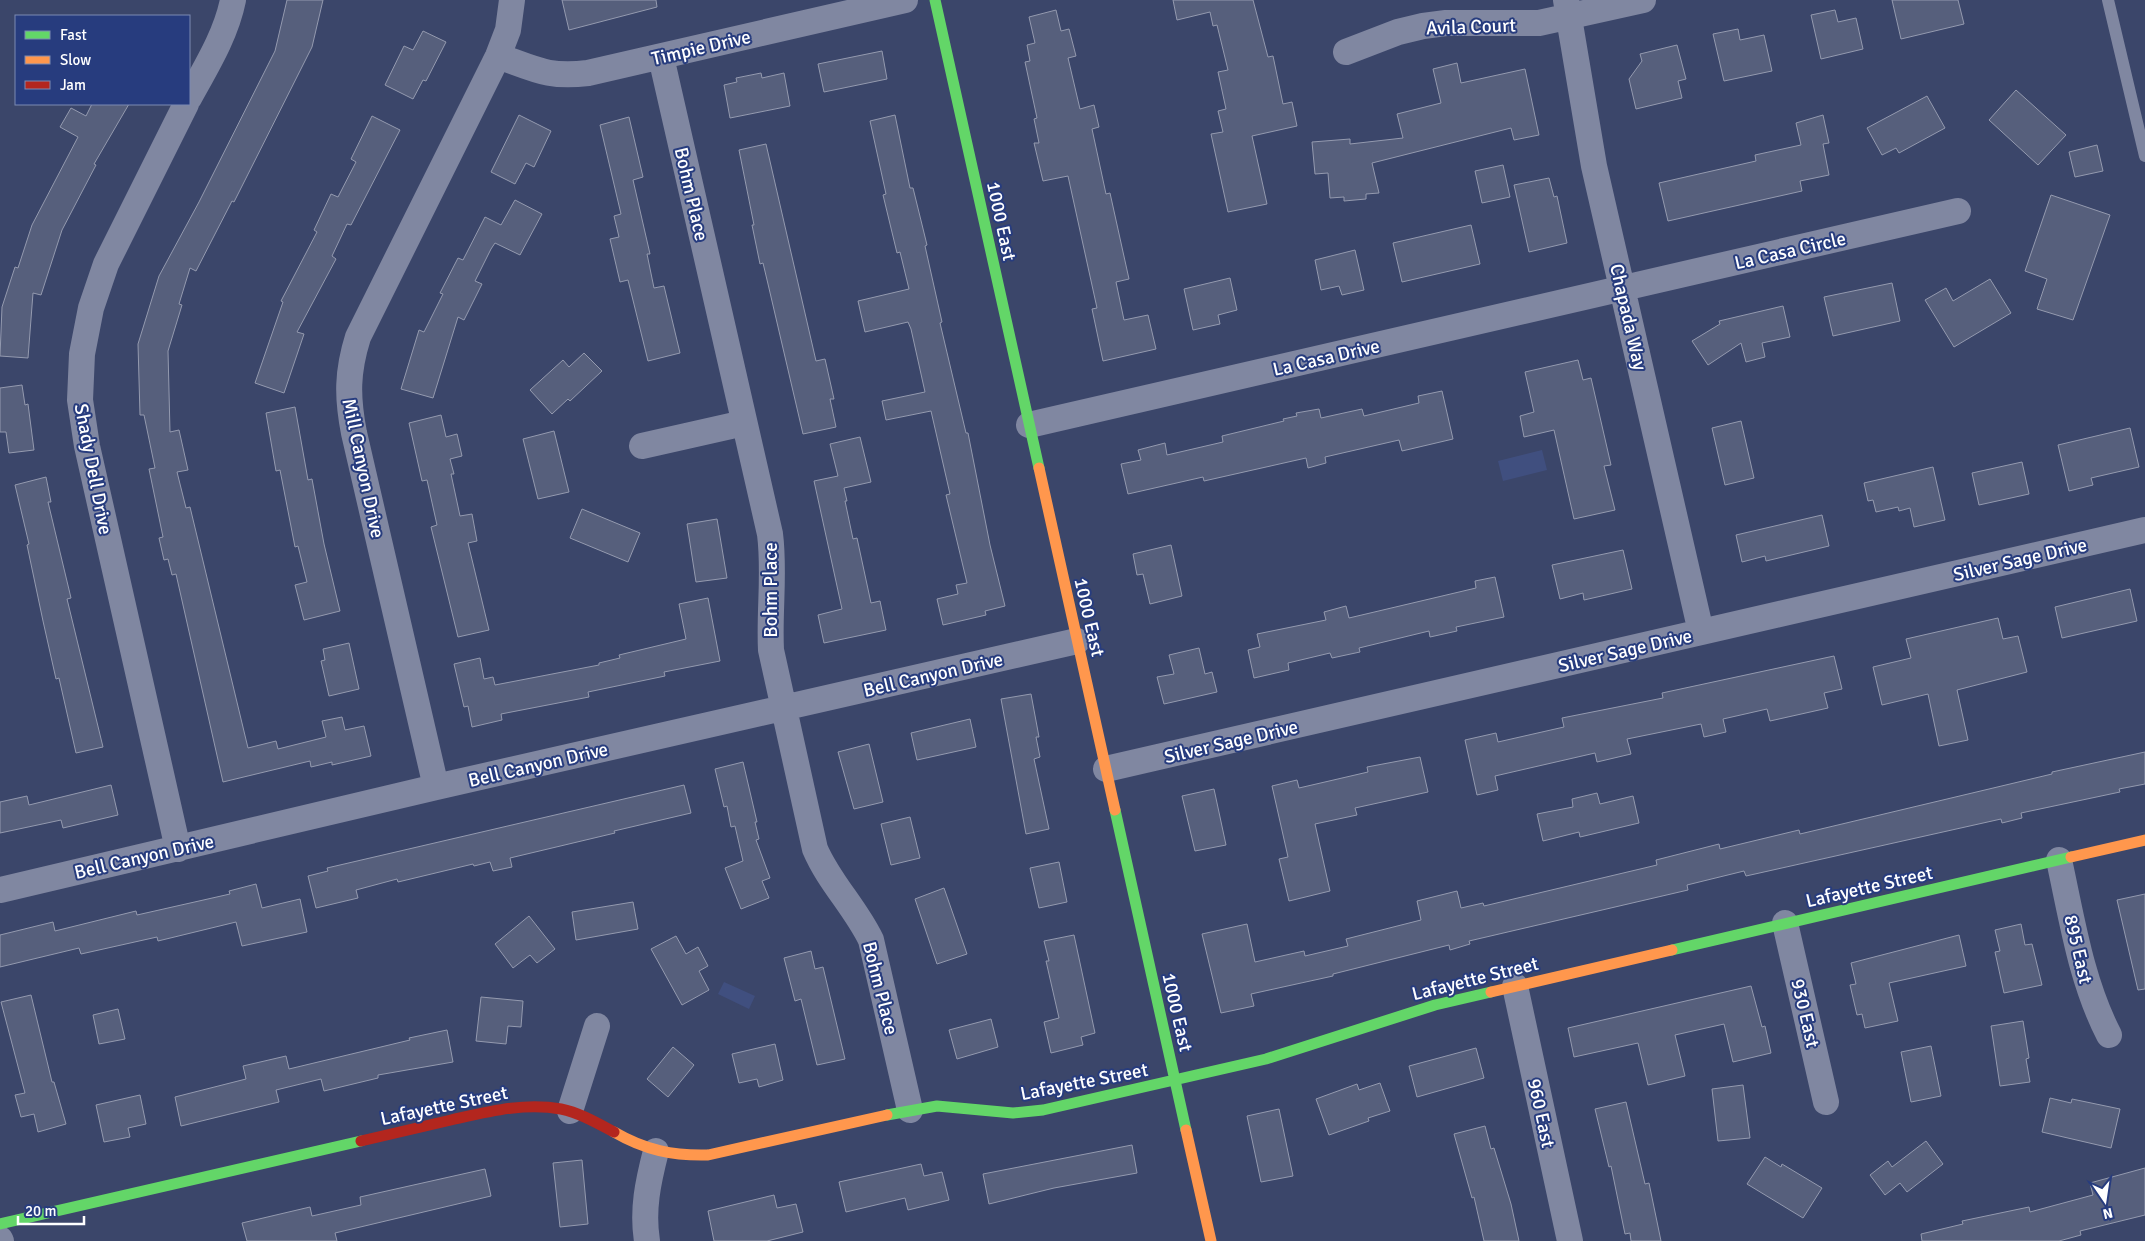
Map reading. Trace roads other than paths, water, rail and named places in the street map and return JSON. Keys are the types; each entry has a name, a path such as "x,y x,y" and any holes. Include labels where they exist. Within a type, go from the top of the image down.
{"street":[{"path":"190,96 220,41 231,12 233,0"},
{"name":"Mill Canyon Drive","path":"436,787 354,433 348,385 351,360 358,337 498,56 508,30 512,0"},
{"name":"Timpie Drive","path":"498,56 546,74 567,76 661,57 904,0"},
{"name":"1000 East","path":"935,0 1211,1241"},
{"name":"Avila Court","path":"1346,52 1398,32 1423,26 1446,23 1539,23 1567,8 1643,0"},
{"name":"Chapada Way","path":"1567,8 1594,166 1701,632"},
{"name":"Bohm Place","path":"661,57 770,534 773,557 771,650 815,849 823,869 862,921 871,940 910,1110"},
{"name":"Shady Dell Drive","path":"178,849 89,456 80,400 82,354 94,299 106,264 186,105"},
{"name":"La Casa Circle","path":"1622,289 1958,211"},
{"name":"La Casa Drive","path":"1029,425 1622,289"},
{"path":"642,446 744,423"},
{"name":"Silver Sage Drive","path":"1106,769 2145,530"},
{"name":"Bell Canyon Drive","path":"0,890 436,787 1077,641"},
{"name":"Lafayette Street","path":"0,1224 500,1108 547,1106 570,1111 601,1124 631,1142 656,1151 682,1156 708,1155 910,1110 937,1106 1013,1113 1043,1110 1266,1059 1435,1005 2145,840"},
{"name":"895 East","path":"2059,860 2087,985 2096,1011 2109,1035"},
{"name":"930 East","path":"1785,923 1826,1102"},
{"name":"960 East","path":"1514,986 1570,1241"},
{"path":"570,1111 597,1026"},
{"path":"647,1241 644,1224 645,1202 656,1151"}],"lane":[{"path":"2108,0 2145,156"}],"water":[{"path":"1542,450 1547,470 1503,481 1498,461"},
{"path":"724,982 755,996 749,1009 718,994"}]}
